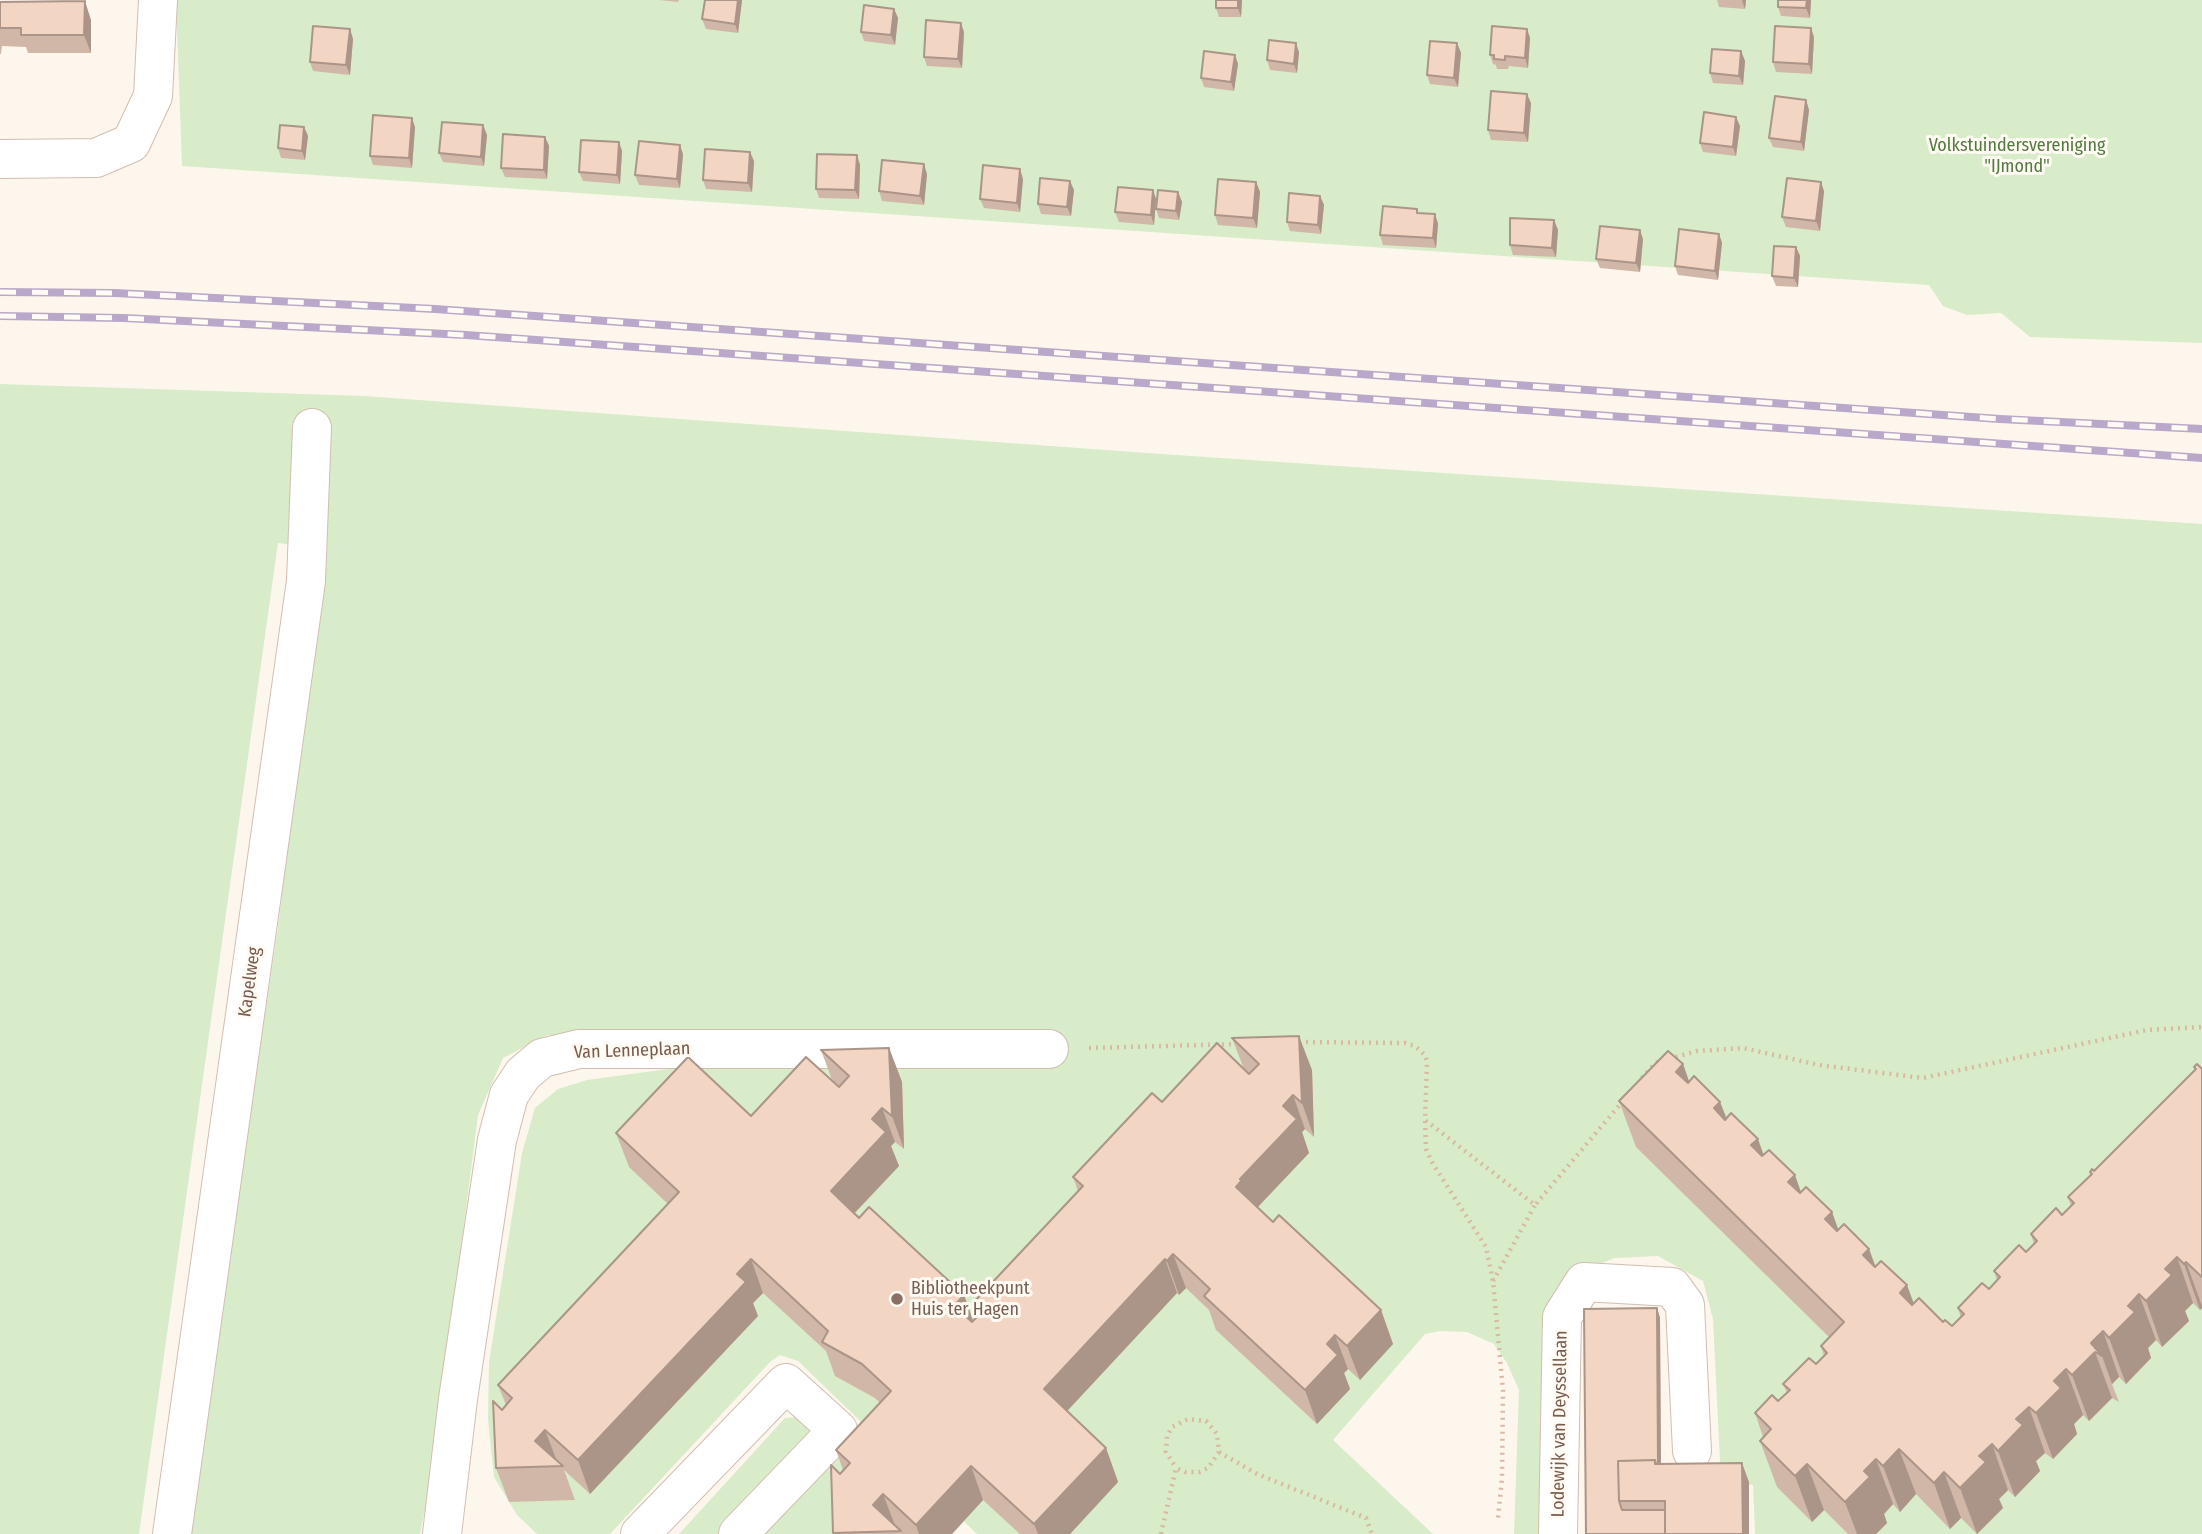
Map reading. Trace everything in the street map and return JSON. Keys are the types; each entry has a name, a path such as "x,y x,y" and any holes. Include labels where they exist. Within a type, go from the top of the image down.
{"street":[{"path":"0,159 96,158 131,143 153,96 158,0"},
{"name":"Kapelweg","path":"172,1534 306,581 312,428"},
{"name":"Van Lenneplaan","path":"442,1534 458,1399 497,1140 509,1095 523,1074 542,1058 579,1049 1049,1049"},
{"name":"Lodewijk van Deyssellaan","path":"1558,1534 1562,1317 1584,1282 1672,1287 1685,1305 1692,1451"},
{"path":"640,1534 786,1383 838,1430 738,1534"}],"path":[{"path":"1638,1083 1655,1063 1697,1051 1743,1048 1819,1065 1923,1078 2147,1030 2202,1027"},
{"path":"1294,1042 1405,1042 1425,1055 1426,1149 1486,1247 1493,1281 1503,1391 1502,1478 1498,1518"},
{"path":"1049,1049 1240,1044"},
{"path":"1493,1281 1535,1205 1629,1093"},
{"path":"1425,1120 1535,1205"},
{"path":"1197,1419 1206,1422 1217,1434 1219,1452 1208,1468 1199,1472 1185,1472 1177,1468 1166,1452 1165,1442 1171,1427 1179,1422 1197,1419"},
{"path":"1219,1452 1257,1474 1367,1518 1372,1534"},
{"path":"1161,1534 1177,1468"}],"green space":[{"name":"Volkstuindersvereniging \"IJmond\"","path":"176,0 2202,0 2202,343 2030,337 2001,313 1967,315 1943,306 1929,285 182,166"},
{"path":"0,384 364,396 1161,454 2202,524 2202,1534 1755,1534 1753,1485 1721,1482 1713,1319 1703,1281 1658,1256 1615,1258 1570,1275 1547,1534 1514,1534 1519,1390 1507,1363 1494,1344 1467,1332 1440,1331 1425,1334 1333,1440 1433,1534 977,1534 798,1361 780,1355 770,1362 610,1534 537,1534 517,1515 494,1477 488,1420 489,1362 522,1153 535,1108 558,1089 587,1080 683,1067 745,1037 547,1035 503,1058 478,1115 432,1474 420,1534 188,1534 278,927 324,549 278,543 139,1534 0,1534"},
{"path":"797,1417 920,1534 679,1534 785,1418"}],"building":[{"path":"705,0 738,0 735,24 702,19"},
{"path":"1216,0 1238,0 1238,8 1216,8"},
{"path":"1778,0 1807,0 1806,8 1778,7"},
{"path":"85,1 84,35 21,35 21,28 0,28 0,2"},
{"path":"864,5 894,9 891,35 861,32"},
{"path":"926,20 961,23 958,59 924,57"},
{"path":"313,26 350,29 346,65 310,62"},
{"path":"1492,26 1527,29 1525,58 1505,56 1505,60 1494,59 1494,55 1490,55"},
{"path":"1775,26 1811,28 1809,64 1773,62"},
{"path":"1269,40 1296,43 1294,64 1267,60"},
{"path":"1430,41 1457,43 1454,78 1427,75"},
{"path":"1712,49 1741,51 1739,76 1710,73"},
{"path":"1204,51 1235,55 1231,82 1201,78"},
{"path":"1491,91 1527,94 1524,133 1488,130"},
{"path":"1775,96 1806,100 1801,142 1769,138"},
{"path":"1704,112 1736,117 1733,147 1700,143"},
{"path":"373,115 412,118 409,158 370,156"},
{"path":"442,122 483,125 481,157 439,153"},
{"path":"280,125 304,127 302,151 278,148"},
{"path":"503,134 545,137 544,170 501,168"},
{"path":"581,140 619,142 617,175 579,172"},
{"path":"639,141 680,145 677,179 635,175"},
{"path":"705,149 750,152 748,183 703,180"},
{"path":"817,154 857,155 855,190 816,189"},
{"path":"882,160 924,164 920,196 879,191"},
{"path":"983,165 1020,169 1017,203 980,199"},
{"path":"1040,178 1070,181 1067,207 1038,204"},
{"path":"1787,178 1821,182 1816,221 1782,217"},
{"path":"1218,179 1256,182 1253,218 1215,215"},
{"path":"1118,187 1153,190 1151,215 1115,212"},
{"path":"1158,190 1178,192 1176,211 1156,209"},
{"path":"1289,193 1320,196 1318,225 1287,222"},
{"path":"1383,206 1417,209 1417,213 1435,214 1433,238 1380,235"},
{"path":"1510,218 1554,220 1552,248 1510,245"},
{"path":"1600,226 1640,230 1636,263 1596,259"},
{"path":"1679,229 1719,234 1715,271 1675,266"},
{"path":"1774,246 1796,247 1794,278 1772,276"},
{"path":"1299,1036 1302,1103 1293,1095 1283,1106 1297,1119 1240,1179 1242,1180 1236,1187 1273,1222 1279,1215 1381,1310 1347,1346 1335,1335 1327,1344 1338,1355 1305,1390 1204,1296 1210,1289 1173,1254 1167,1261 1165,1259 1044,1389 1106,1448 1034,1524 971,1466 916,1525 883,1494 873,1505 901,1531 833,1533 831,1465 840,1474 850,1463 836,1450 891,1391 862,1364 822,1342 828,1331 751,1259 737,1274 746,1282 578,1460 545,1430 535,1441 563,1466 496,1468 493,1401 502,1410 512,1398 498,1385 679,1192 616,1133 688,1057 751,1116 806,1057 839,1087 849,1076 821,1050 889,1048 892,1116 882,1108 872,1119 886,1132 831,1191 859,1218 869,1207 964,1295 954,1306 972,1322 982,1312 973,1303 1083,1186 1073,1177 1152,1093 1162,1102 1217,1043 1249,1074 1259,1064 1232,1038"},
{"path":"1668,1051 1683,1064 1676,1072 1688,1083 1694,1076 1720,1102 1714,1108 1725,1120 1731,1113 1758,1139 1751,1145 1762,1156 1769,1150 1795,1175 1788,1182 1800,1193 1806,1187 1832,1212 1825,1219 1837,1231 1844,1224 1869,1249 1863,1255 1875,1267 1881,1261 1907,1285 1900,1293 1912,1305 1919,1298 1943,1322 1945,1320 1952,1326 1964,1314 1958,1308 1982,1283 1989,1289 2000,1277 1994,1271 2019,1245 2026,1252 2037,1241 2031,1234 2056,1208 2062,1215 2074,1203 2068,1197 2092,1174 2092,1169 2094,1171 2196,1069 2194,1067 2197,1064 2202,1069 2202,1277 2177,1257 2165,1269 2172,1275 2146,1301 2139,1294 2128,1306 2135,1312 2109,1338 2103,1331 2091,1343 2102,1356 2095,1352 2072,1375 2066,1369 2054,1381 2061,1388 2036,1413 2029,1407 2016,1419 2023,1425 1998,1451 1992,1444 1979,1456 1986,1462 1960,1488 1944,1472 1934,1483 1899,1449 1883,1466 1876,1459 1864,1471 1870,1477 1845,1502 1807,1464 1795,1476 1760,1441 1771,1429 1755,1413 1772,1395 1778,1401 1790,1390 1783,1384 1809,1358 1816,1364 1827,1353 1821,1346 1844,1322 1619,1101"},
{"path":"1657,1308 1658,1464 1655,1460 1618,1461 1619,1501 1622,1510 1665,1510 1665,1534 1586,1534 1584,1309"},
{"path":"1655,1460 1655,1464 1742,1463 1743,1534 1665,1534 1665,1501 1619,1501 1618,1461"}],"railway":[{"path":"0,292 115,293 435,309 2000,419 2202,429"},
{"path":"0,316 124,318 466,335 2202,458"}],"place":[{"name":"Bibliotheekpunt Huis ter Hagen","path":"897,1299"}]}
